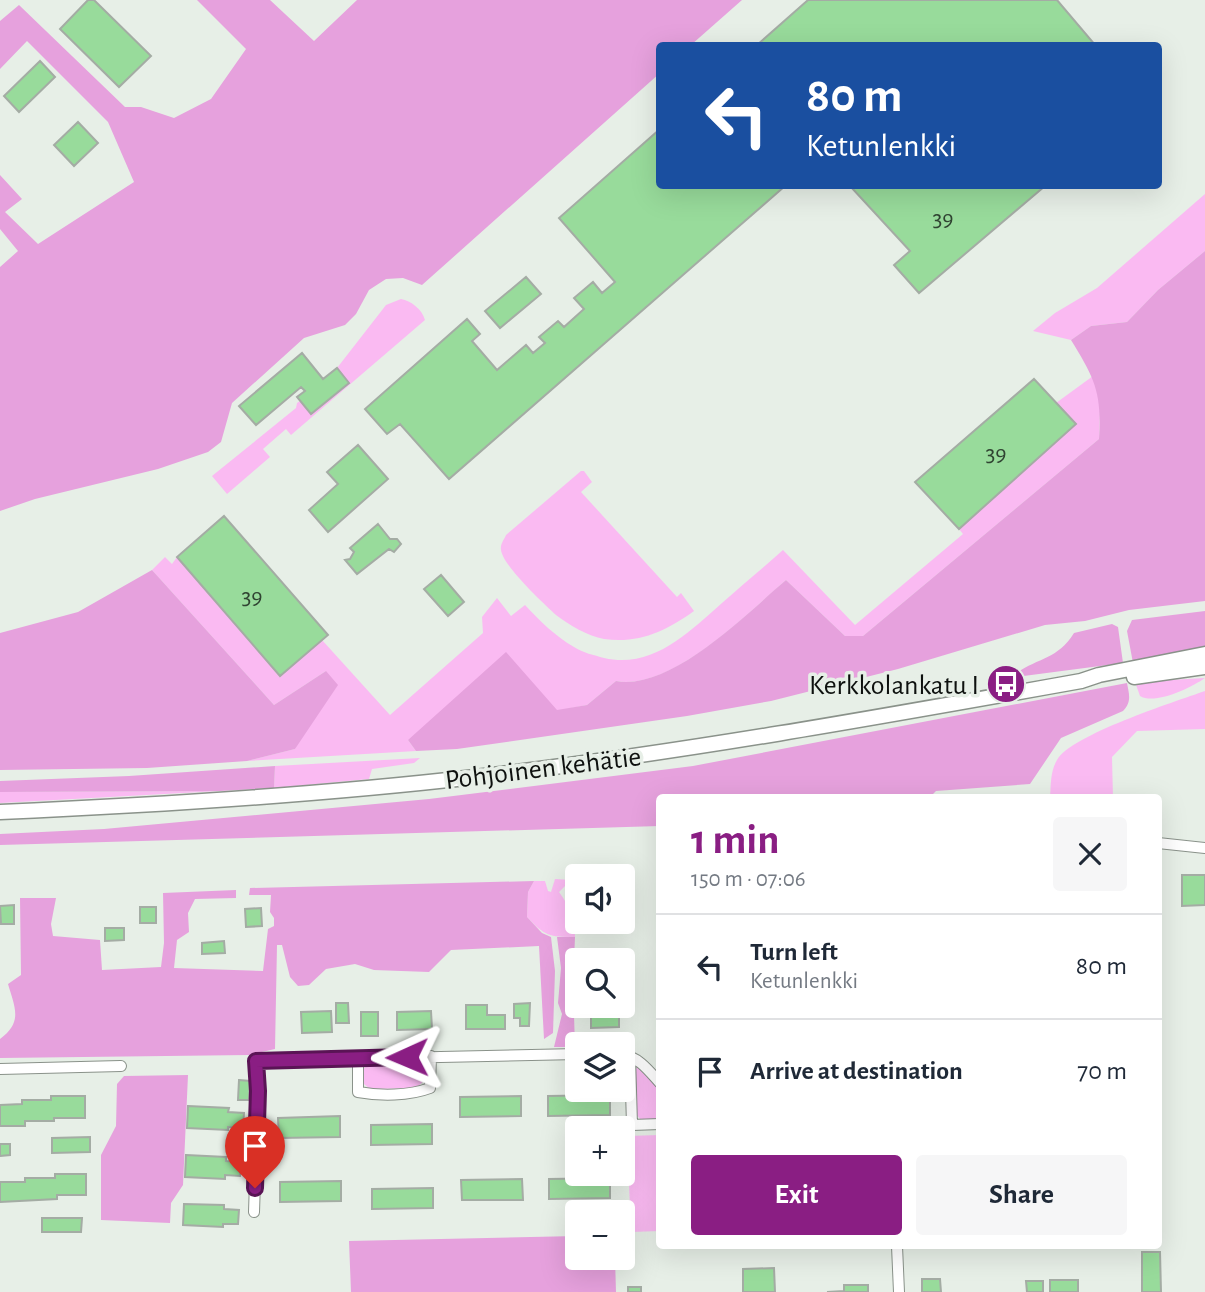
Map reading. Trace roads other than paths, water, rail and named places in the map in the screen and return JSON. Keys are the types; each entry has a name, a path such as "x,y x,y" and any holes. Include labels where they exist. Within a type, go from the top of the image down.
{"main road":[{"name":"Pohjoinen kehätie","path":"0,812 263,796 475,777 841,723 1082,681 1099,674 1205,654"},
{"name":"Pohjoinen kehätie","path":"1082,681 1100,682 1205,667"}],"street":[{"path":"1162,843 1205,848"},
{"path":"254,1212 258,1091 256,1061 565,1055"},
{"path":"358,1058 358,1091 371,1094 419,1093 430,1088 431,1056"},
{"path":"635,1060 643,1064 656,1079"},
{"path":"0,1069 121,1066"},
{"path":"630,1102 632,1125 656,1124"},
{"path":"897,1249 899,1292"}],"place":[{"name":"Kerkkolankatu I","path":"1006,684"}]}
